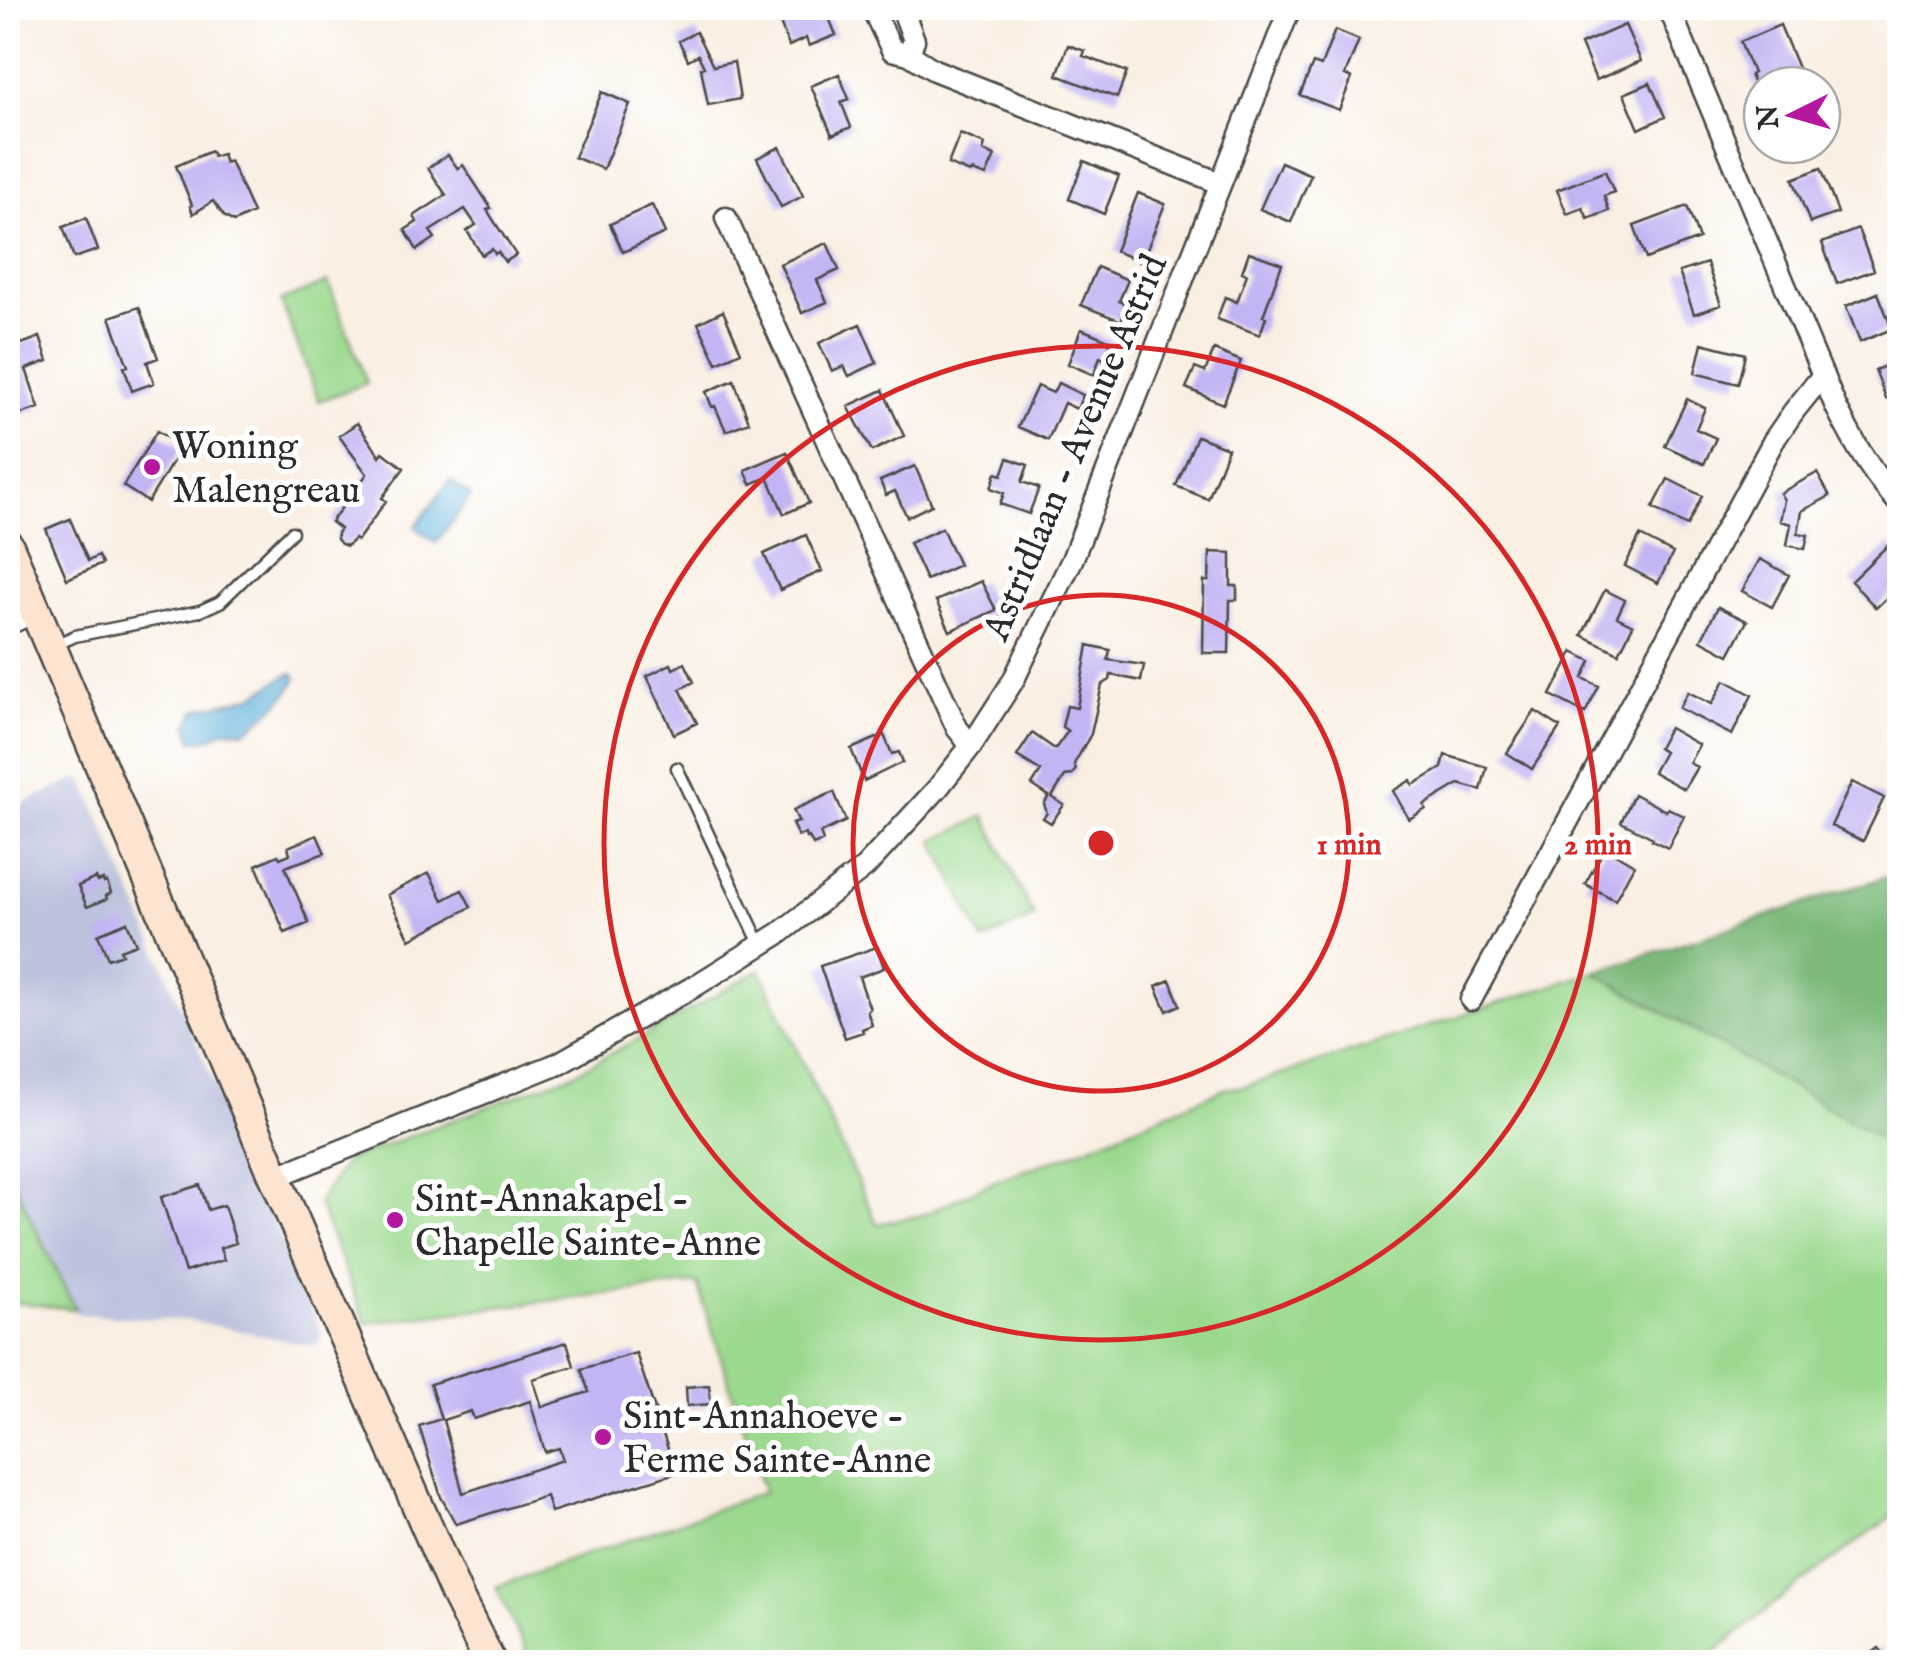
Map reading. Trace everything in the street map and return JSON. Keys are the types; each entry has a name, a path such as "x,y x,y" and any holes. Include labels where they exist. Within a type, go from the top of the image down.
{"street":[{"path":"872,8 892,50 910,54 934,70 1220,183"},
{"path":"902,8 914,40 910,54"},
{"name":"Astridlaan - Avenue Astrid","path":"275,1177 558,1063 696,986 780,934 866,867 937,789 971,746 1013,681 1064,576 1290,8"},
{"path":"1669,8 1836,408 1858,452 1900,504"},
{"path":"726,218 957,728 971,746"},
{"path":"1471,1000 1774,440 1823,376"},
{"path":"8,546 22,618 50,647 275,1177 457,1596 490,1662"}],"lane":[{"path":"50,647 75,636 200,610 220,602 292,532"},
{"path":"678,768 760,946"}],"shaded area":[{"path":"83,779 321,1332 321,1340 315,1346 191,1321 77,1314 8,1173 8,810"}],"green space":[{"path":"328,282 367,383 319,401 281,301"},
{"path":"985,816 1034,917 983,941 934,841"},
{"path":"1899,873 1899,1149 1594,972"},
{"path":"760,969 877,1224 923,1215 999,1179 1066,1156 1224,1089 1246,1086 1594,972 1899,1149 1899,1511 1702,1662 531,1662 496,1587 764,1492 697,1283 366,1323 318,1203 347,1160 573,1074"},
{"path":"8,1171 75,1309 8,1302"}],"water":[{"path":"450,480 471,496 436,543 415,527"},
{"path":"293,673 297,678 287,693 246,731 224,730 193,742 188,725 196,710 257,694"}],"building":[{"path":"825,8 836,35 809,46 806,38 789,46 780,23"},
{"path":"1625,25 1641,61 1596,80 1581,44"},
{"path":"1780,25 1797,65 1750,65 1740,42"},
{"path":"1335,30 1359,40 1345,75 1352,78 1339,110 1300,95 1313,63 1321,66"},
{"path":"696,32 713,66 734,62 740,99 708,105 701,68 704,67 698,55 688,60 679,41"},
{"path":"1068,45 1085,51 1083,56 1127,72 1117,98 1057,75"},
{"path":"839,74 849,99 841,102 851,127 832,135 811,86"},
{"path":"1650,83 1665,117 1639,129 1624,94"},
{"path":"602,92 630,104 603,169 574,157"},
{"path":"960,134 985,144 983,151 995,156 986,176 948,164"},
{"path":"780,147 803,196 781,207 757,158"},
{"path":"211,151 213,157 222,154 225,163 230,161 253,213 234,222 213,201 193,214 176,166"},
{"path":"448,155 458,169 463,165 491,208 487,210 516,255 505,262 492,249 482,255 467,231 476,225 465,209 430,231 435,238 417,250 405,230 417,222 414,216 446,195 428,168"},
{"path":"1084,161 1119,176 1104,214 1069,199"},
{"path":"1281,162 1311,175 1291,222 1260,209"},
{"path":"1821,168 1838,213 1810,223 1793,179"},
{"path":"1605,171 1614,192 1604,196 1609,211 1588,219 1583,208 1567,214 1557,190"},
{"path":"1138,193 1165,204 1142,262 1115,251"},
{"path":"652,205 665,233 623,252 610,224"},
{"path":"1687,206 1699,239 1646,259 1634,226"},
{"path":"86,218 98,250 74,258 63,227"},
{"path":"1858,229 1874,270 1837,284 1822,243"},
{"path":"827,243 839,270 817,280 827,302 802,313 780,264"},
{"path":"1249,252 1282,264 1260,335 1217,319 1225,297 1237,302 1247,274 1242,272"},
{"path":"1707,263 1721,305 1694,314 1679,272"},
{"path":"1097,267 1128,280 1119,301 1128,305 1121,321 1081,305"},
{"path":"1878,293 1892,329 1860,342 1846,306"},
{"path":"139,307 158,358 147,362 154,383 132,391 124,367 128,366 110,317"},
{"path":"723,311 741,352 717,363 698,323"},
{"path":"860,324 877,363 849,376 844,366 832,371 819,343"},
{"path":"1081,329 1111,341 1094,375 1068,364"},
{"path":"40,337 48,361 26,369 39,408 15,416 11,404 17,402 8,379 8,349"},
{"path":"1702,343 1745,354 1738,384 1695,373"},
{"path":"1214,350 1241,361 1223,404 1186,388 1195,368 1205,372"},
{"path":"1900,360 1900,393 1886,399 1875,370"},
{"path":"734,380 749,422 726,431 706,392"},
{"path":"1058,383 1083,395 1077,409 1064,403 1048,440 1018,427 1037,386 1053,393"},
{"path":"883,390 904,436 872,451 848,406"},
{"path":"1687,399 1705,408 1696,429 1716,438 1704,464 1665,446"},
{"path":"357,423 380,456 383,452 404,468 357,541 354,539 347,546 337,539 340,529 331,522 367,474 339,436"},
{"name":"Woning Malengreau","path":"157,431 182,447 148,502 123,486"},
{"path":"1197,436 1228,448 1208,499 1176,486"},
{"path":"787,452 809,503 784,514 768,477 751,484 745,470"},
{"path":"1008,458 1028,465 1022,482 1039,488 1029,514 1000,504 1004,493 991,488 996,473 1002,475"},
{"path":"915,466 932,505 907,517 895,491 886,495 880,481"},
{"path":"1817,473 1830,496 1802,511 1798,533 1808,535 1805,549 1787,545 1791,524 1780,521 1784,500 1780,493"},
{"path":"1668,479 1702,496 1687,526 1653,508"},
{"path":"70,519 88,561 98,556 102,564 67,579 46,529"},
{"path":"942,528 959,565 926,580 909,543"},
{"path":"806,535 822,571 780,590 764,554"},
{"path":"1640,536 1673,553 1658,583 1625,566"},
{"path":"1889,544 1900,555 1900,585 1876,608 1851,581"},
{"path":"1210,552 1231,553 1231,586 1237,586 1237,600 1230,600 1229,653 1203,653 1204,581 1209,581"},
{"path":"1760,559 1789,575 1772,607 1742,591"},
{"path":"981,581 996,610 950,631 936,601"},
{"path":"1605,590 1625,600 1617,617 1633,625 1619,653 1582,635"},
{"path":"1718,607 1747,621 1729,655 1701,640"},
{"path":"1088,645 1110,650 1108,660 1144,665 1141,681 1111,675 1102,685 1091,734 1074,764 1076,769 1065,776 1052,797 1064,805 1051,823 1043,818 1049,796 1032,785 1041,771 1017,756 1032,733 1055,749 1068,731 1062,727 1067,706 1077,708"},
{"path":"1573,652 1591,661 1583,678 1599,686 1585,713 1551,695"},
{"path":"685,663 694,682 680,689 697,723 674,734 647,676 671,664 673,669"},
{"path":"1725,680 1752,695 1732,735 1679,708 1688,692 1712,704"},
{"path":"1535,711 1560,727 1532,769 1507,753"},
{"path":"1669,728 1699,745 1689,763 1697,767 1684,789 1653,772 1664,752 1658,748"},
{"path":"884,735 892,754 899,752 903,762 864,781 851,749"},
{"path":"1445,755 1487,767 1481,790 1459,784 1409,819 1393,791 1411,780 1413,785 1442,768"},
{"path":"1852,782 1884,798 1863,841 1831,826"},
{"path":"834,792 846,821 820,833 823,841 813,845 805,834 798,836 792,824 799,822 793,810"},
{"path":"1634,794 1684,816 1668,848 1621,822"},
{"path":"317,835 325,853 285,867 309,923 285,933 256,865 290,854 288,847"},
{"path":"1605,848 1634,865 1615,900 1585,884"},
{"path":"429,873 443,900 462,890 471,907 410,939 387,895"},
{"path":"96,878 98,882 107,882 111,893 107,899 87,907 78,886"},
{"path":"127,922 136,944 108,959 98,934"},
{"path":"877,947 884,968 859,977 872,1025 845,1038 820,966"},
{"path":"1170,980 1180,1005 1167,1011 1156,986"},
{"path":"200,1185 208,1210 224,1205 236,1243 220,1248 224,1260 185,1272 161,1197"},
{"name":"Sint-Annahoeve - Ferme Sainte-Anne","path":"567,1342 574,1366 533,1379 542,1407 589,1392 581,1369 636,1353 676,1473 551,1512 546,1496 456,1524 441,1497 419,1426 441,1419 430,1384","holes":["530,1401 545,1452 559,1448 563,1460 463,1493 443,1420 471,1411 474,1419"]},
{"path":"709,1385 711,1404 687,1406 686,1387"},
{"path":"1879,1648 1890,1662 1849,1662 1860,1654 1864,1659"}],"place":[{"name":"Woning Malengreau","path":"152,467"},
{"name":"Sint-Annakapel - Chapelle Sainte-Anne","path":"395,1220"},
{"name":"Sint-Annahoeve - Ferme Sainte-Anne","path":"603,1437"}]}
